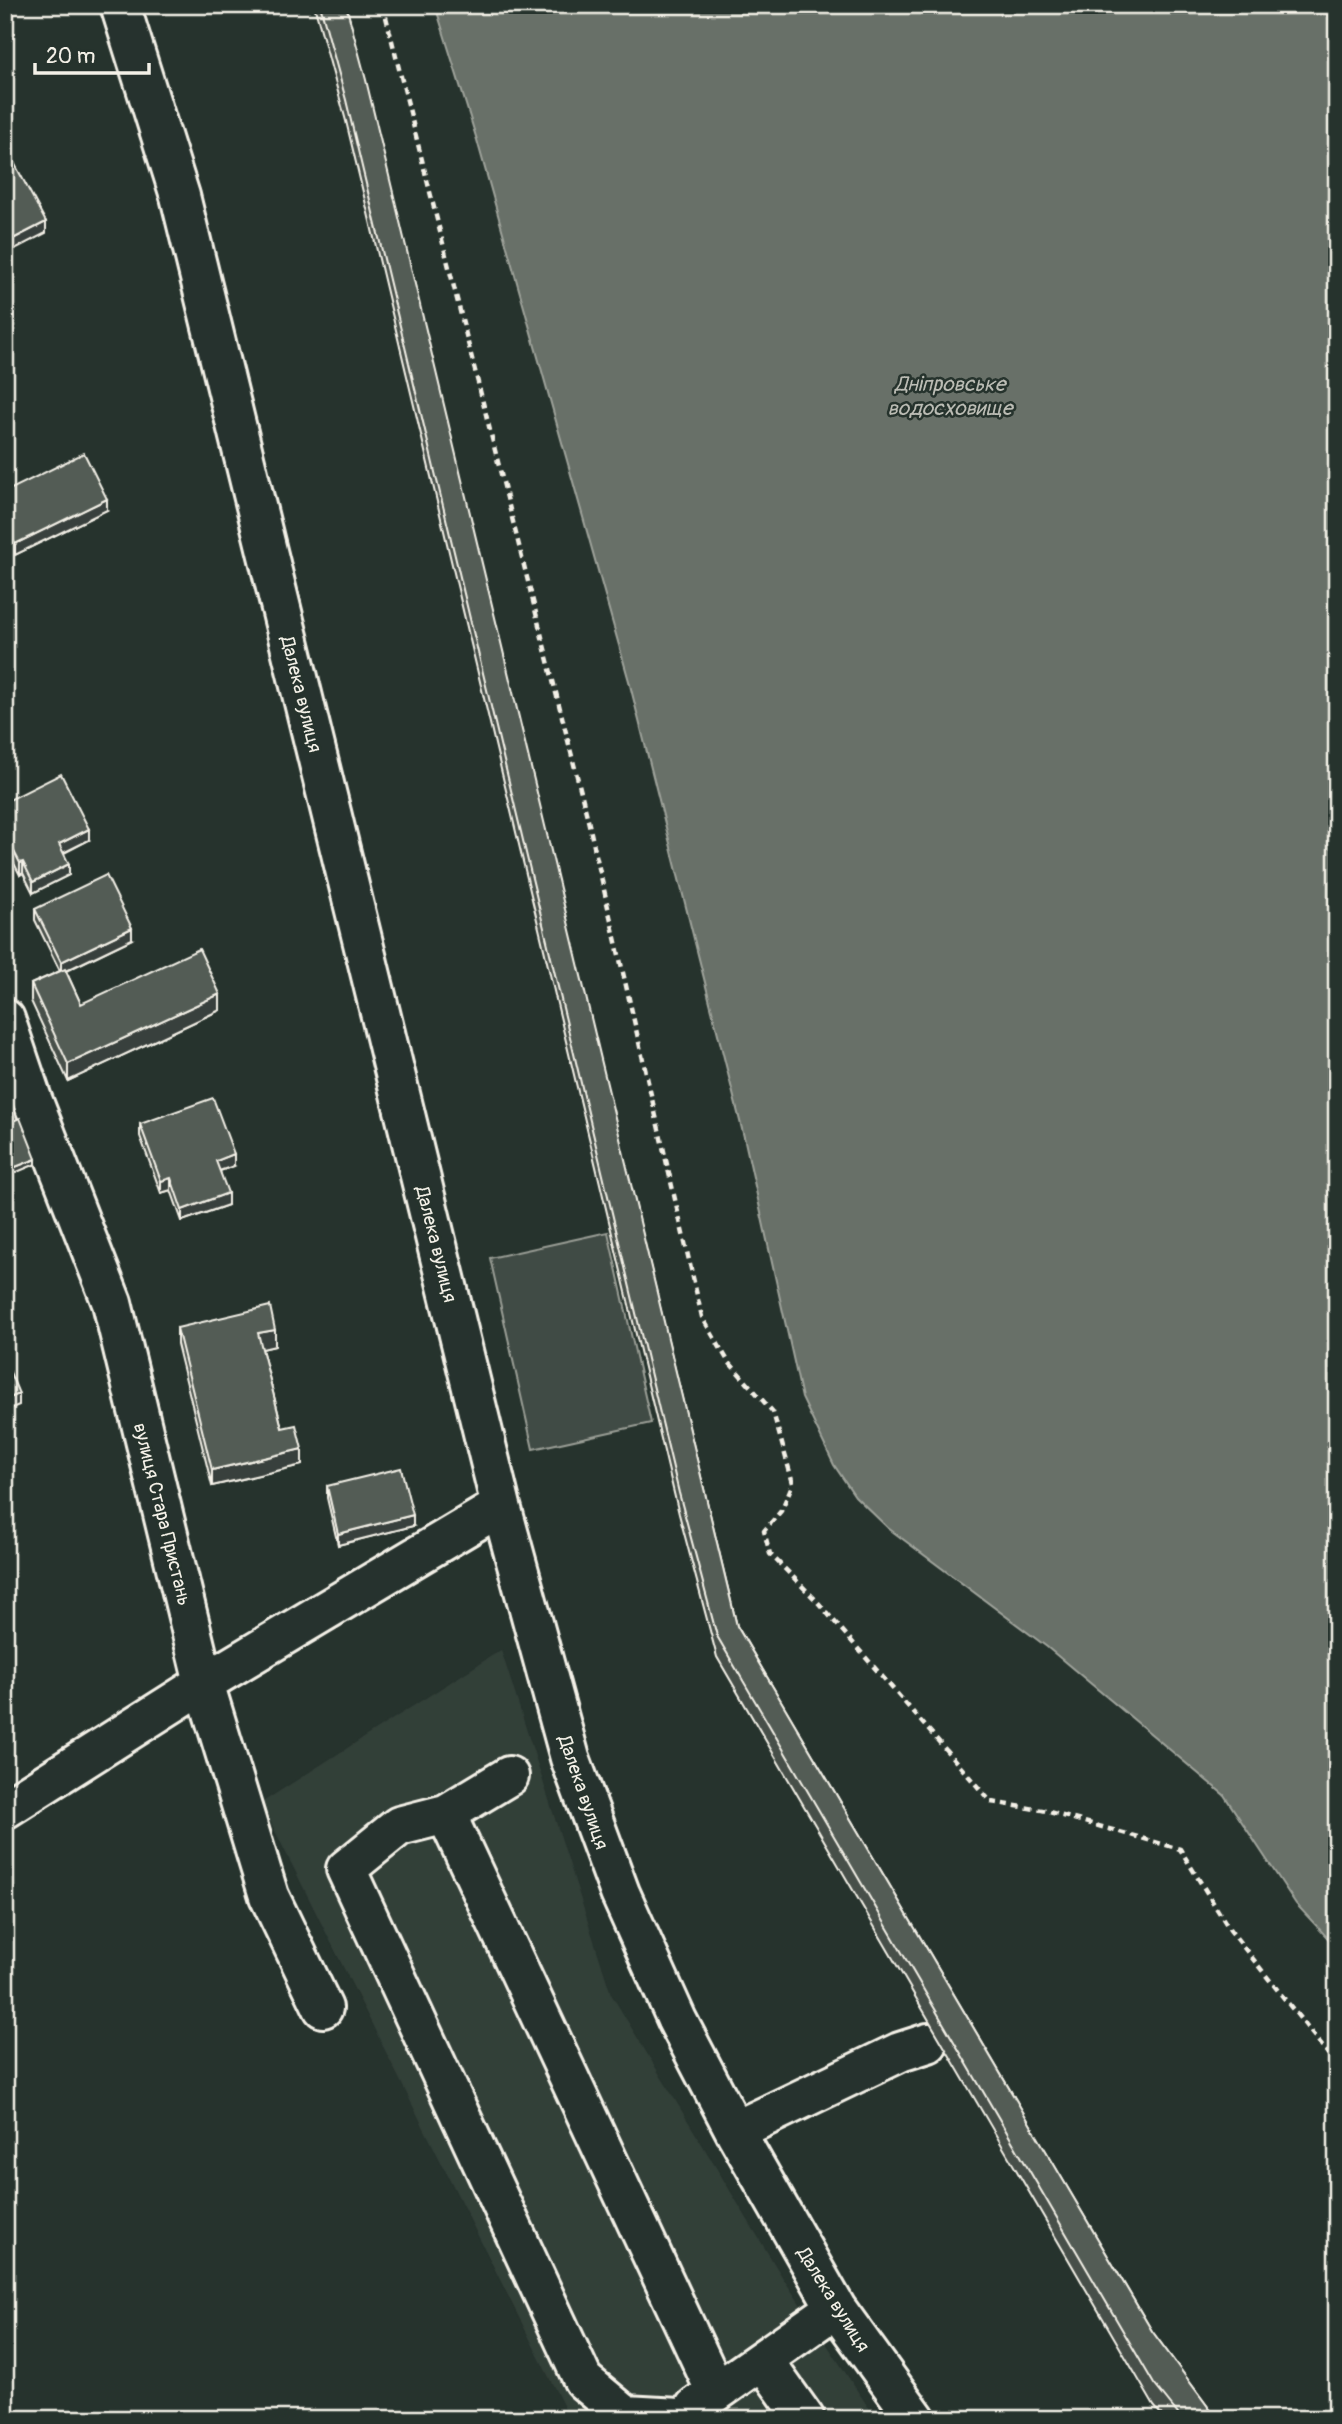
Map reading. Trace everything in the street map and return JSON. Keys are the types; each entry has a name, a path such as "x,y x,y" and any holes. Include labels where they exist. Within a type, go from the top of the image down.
{"street":[{"name":"Далека вулиця","path":"120,5 180,196 501,1506 570,1758 606,1856 677,2020 735,2132 836,2308 916,2419"},
{"name":"вулиця Стара Пристань","path":"5,1019 32,1099 112,1303 204,1683 269,1896 323,2008"},
{"path":"5,1808 204,1683 501,1506"},
{"path":"509,1776 446,1814 399,1826 346,1869 583,2381 625,2415 680,2418 836,2308"},
{"path":"446,1814 716,2392"},
{"path":"735,2132 900,2052 928,2043"},
{"path":"763,2360 806,2419"}],"path":[{"path":"383,5 588,820 702,1317 728,1361 773,1412 793,1483 781,1511 764,1531 770,1554 815,1599 991,1802 1042,1810 1180,1849 1230,1930 1337,2065"}],"shaded area":[{"path":"608,1232 651,1423 533,1449 490,1258"},
{"path":"501,1650 611,1994 781,2275 876,2419 570,2419 261,1803"}],"water":[{"name":"Дніпровське водосховище","path":"435,5 1337,5 1337,1948 1296,1904 1224,1795 1047,1647 888,1528 855,1496 834,1465 802,1398 745,1141 629,681 477,140"}],"building":[{"path":"320,5 346,5 366,80 737,1626 1152,2331 1217,2419 1182,2419 1154,2384 717,1636 679,1493 346,100"},
{"path":"11,157 46,222 5,243 5,160"},
{"path":"5,323 12,333 5,337"},
{"path":"84,453 107,499 15,544 5,525 5,492"},
{"path":"61,774 89,829 59,844 69,864 33,882 5,834 5,802"},
{"path":"106,875 132,928 61,962 35,909"},
{"path":"199,949 220,994 68,1064 31,984 65,969 81,1004"},
{"path":"213,1098 234,1154 216,1161 228,1193 182,1210 171,1178 161,1181 140,1124"},
{"path":"20,1118 36,1159 5,1171 5,1124"},
{"path":"270,1306 275,1330 258,1333 282,1428 296,1425 302,1449 212,1470 177,1328"},
{"path":"9,1370 19,1394 5,1400 5,1371"},
{"path":"5,1407 11,1421 5,1423"},
{"path":"401,1468 413,1515 338,1534 327,1486"}]}
